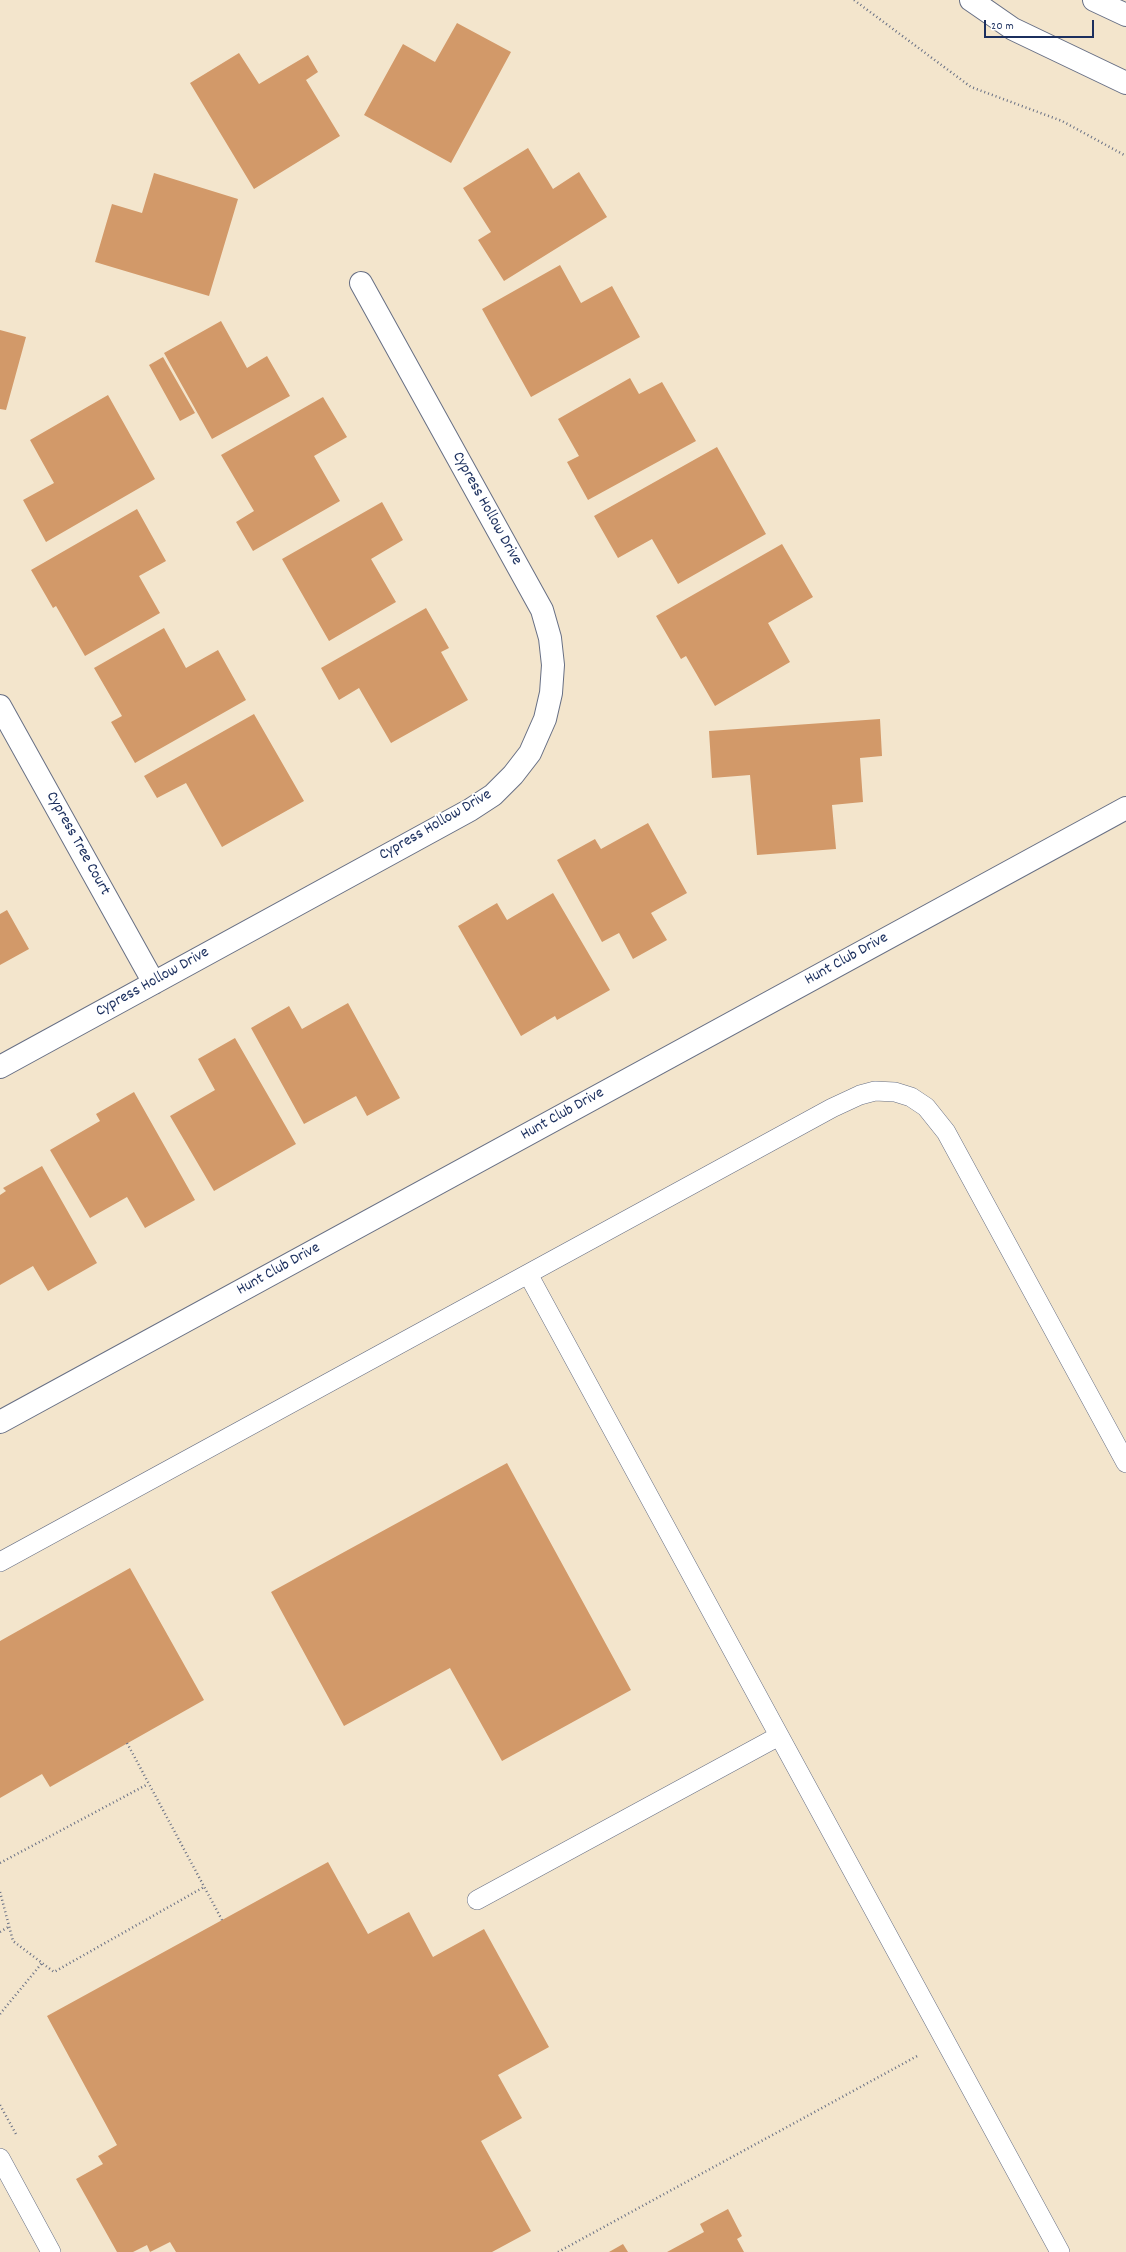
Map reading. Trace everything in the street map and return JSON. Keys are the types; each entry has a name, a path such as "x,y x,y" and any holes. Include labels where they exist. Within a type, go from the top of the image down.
{"street":[{"path":"971,0 1013,29 1126,83"},
{"path":"1094,0 1126,15"},
{"name":"Cypress Hollow Drive","path":"0,1067 470,810 493,794 513,775 530,753 545,720 551,693 553,665 550,638 542,610 361,283"},
{"name":"Cypress Tree Court","path":"0,706 154,983"},
{"name":"Hunt Club Drive","path":"0,1422 1126,808"}],"lane":[{"path":"0,1562 860,1095 875,1091 895,1092 911,1097 926,1106 946,1132 1126,1463"},
{"path":"528,1274 1060,2252"},
{"path":"477,1900 779,1736"},
{"path":"0,2158 51,2252"}],"path":[{"path":"854,0 971,87 1062,121 1126,156"},
{"path":"127,1743 222,1920"},
{"path":"0,1863 148,1784"},
{"path":"0,1892 13,1941 54,1972 204,1887"},
{"path":"0,1932 10,1926"},
{"path":"0,2014 42,1963"},
{"path":"558,2252 945,2040"}],"building":[{"path":"457,23 511,52 451,163 364,115 403,44 435,62"},
{"path":"239,53 259,84 308,55 318,72 306,80 340,136 254,189 190,83"},
{"path":"528,148 553,189 579,172 607,217 504,281 478,240 491,232 463,188"},
{"path":"154,173 238,199 209,296 95,262 112,204 142,213"},
{"path":"560,265 581,303 612,286 640,337 531,397 482,309"},
{"path":"221,321 247,368 267,356 290,396 212,439 164,353"},
{"path":"0,330 26,337 6,410 0,409"},
{"path":"163,357 195,413 180,421 149,365"},
{"path":"630,378 639,394 662,382 696,441 588,500 567,462 579,456 558,419"},
{"path":"108,395 155,479 46,542 23,500 54,483 30,440"},
{"path":"323,397 347,437 314,456 340,501 253,551 236,522 254,511 221,455"},
{"path":"717,447 766,534 678,584 652,539 618,558 594,516"},
{"path":"382,502 403,540 371,559 396,602 329,641 282,559"},
{"path":"137,509 166,561 139,576 160,613 85,656 56,606 53,608 31,570"},
{"path":"782,544 813,597 768,623 790,662 715,706 686,656 681,659 656,616"},
{"path":"426,608 449,648 441,652 468,700 391,743 359,688 339,700 321,668"},
{"path":"164,628 186,668 218,650 246,700 135,763 111,722 122,716 94,668"},
{"path":"254,714 304,801 222,847 186,783 157,798 144,776"},
{"path":"880,719 882,756 860,758 863,802 832,805 836,849 757,855 750,775 712,778 709,731"},
{"path":"648,823 687,893 651,913 667,940 633,959 619,933 602,942 557,860 595,839 601,849"},
{"path":"553,893 610,990 557,1020 555,1016 521,1036 458,926 497,903 507,920"},
{"path":"7,910 29,949 0,965 0,914"},
{"path":"348,1003 400,1098 367,1116 356,1096 304,1124 251,1028 289,1006 302,1029"},
{"path":"235,1038 296,1144 214,1191 170,1116 215,1090 198,1059"},
{"path":"134,1092 195,1200 145,1228 127,1197 90,1218 50,1150 100,1121 96,1114"},
{"path":"42,1166 97,1263 48,1291 33,1266 0,1285 0,1195 6,1191 3,1188"},
{"path":"507,1463 631,1690 502,1761 450,1668 344,1726 271,1592"},
{"path":"130,1568 204,1700 50,1787 42,1774 0,1798 0,1641"},
{"path":"328,1862 368,1934 409,1912 433,1957 484,1929 549,2047 498,2075 522,2118 481,2141 531,2231 492,2252 176,2252 170,2242 150,2252 147,2245 133,2252 117,2252 76,2179 103,2164 98,2156 117,2145 47,2016"},
{"path":"728,2209 742,2236 737,2239 744,2252 667,2252 704,2232 700,2224"},
{"path":"623,2244 628,2252 609,2252"}]}
